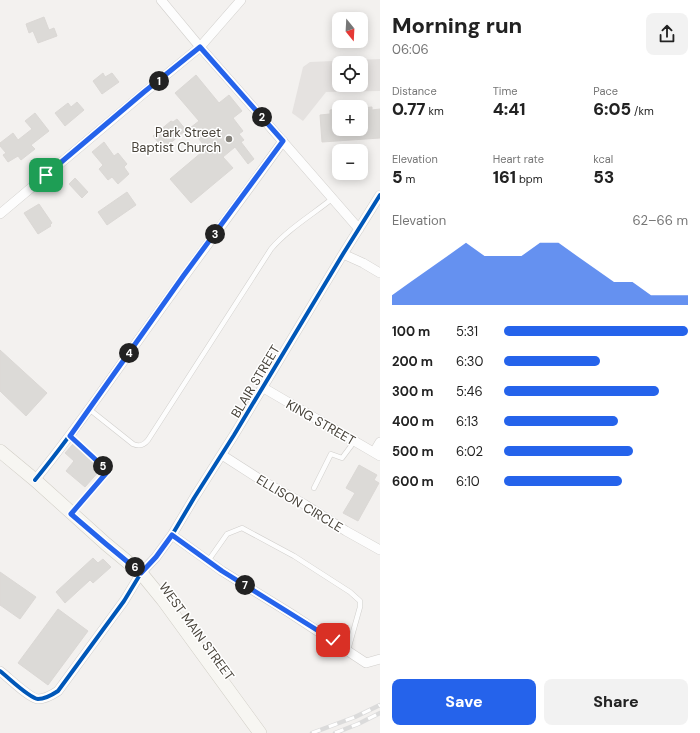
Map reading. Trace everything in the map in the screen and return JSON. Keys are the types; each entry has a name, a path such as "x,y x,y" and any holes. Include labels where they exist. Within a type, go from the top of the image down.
{"main road":[{"name":"WEST MAIN STREET","path":"0,451 141,573 163,600 260,733"}],"street":[{"path":"161,0 200,47 359,229"},
{"path":"0,214 144,92 200,47 241,0"},
{"path":"34,480 70,436 184,275 283,141"},
{"name":"BLAIR STREET","path":"0,671 29,696 37,699 45,698 58,691 124,601 141,573 156,557 172,535 380,195"},
{"path":"343,254 380,273"},
{"name":"KING STREET","path":"262,387 354,442 377,454"},
{"path":"377,454 380,442"},
{"name":"ELLISON CIRCLE","path":"222,455 261,480 380,550"},
{"path":"172,535 222,571 366,662 380,659"}],"lane":[{"path":"89,409 133,444 140,446 145,444 271,249 292,229 333,198"},
{"path":"70,436 108,471 71,514"},
{"path":"314,488 331,454 342,458 354,442"},
{"path":"208,561 227,534 242,528 301,560 350,592 360,602 360,607 348,650"}],"shaded area":[{"path":"380,59 380,91 368,91 368,60"},
{"path":"332,61 332,92 326,92 303,121 292,113 303,67 310,62"}],"building":[{"path":"44,17 49,30 54,28 57,36 38,43 33,31 29,33 26,24"},
{"path":"103,73 105,77 112,73 119,82 102,94 93,81"},
{"name":"Park Street Baptist Church","path":"196,75 219,103 229,95 242,111 233,118 243,131 239,134 244,140 241,142 254,159 248,164 235,147 223,157 233,168 191,203 170,179 202,152 198,147 203,144 190,128 199,121 175,93"},
{"path":"77,102 84,110 65,126 55,113 68,103 71,107"},
{"path":"368,107 372,107 372,110 380,109 380,138 322,142 320,115 330,114 330,110 332,110 332,136 368,136"},
{"path":"35,113 49,131 31,145 35,149 21,160 18,156 8,162 3,155 6,153 0,146 0,143 13,133 18,140 32,129 25,121"},
{"path":"177,119 186,130 167,146 162,140 159,143 153,136 171,121 173,122"},
{"path":"104,142 114,156 118,153 127,164 124,167 129,174 118,184 112,177 108,180 99,169 103,165 92,152"},
{"path":"75,178 88,192 82,198 69,184"},
{"path":"127,192 136,205 107,225 98,212"},
{"path":"39,204 52,223 50,225 51,226 38,234 24,213"},
{"path":"0,350 47,393 26,416 0,391"},
{"path":"73,444 101,469 85,487 66,471 74,461 65,453"},
{"path":"359,465 377,475 374,480 379,483 358,521 343,513 355,493 346,488"},
{"path":"93,558 98,563 103,559 111,567 93,583 90,580 65,603 56,592"},
{"path":"0,572 36,597 20,619 0,605"},
{"path":"58,609 88,631 48,685 18,663"}],"railway":[{"path":"312,733 355,717 380,705"},
{"path":"335,733 380,713"}],"cycle path":[{"path":"35,480 81,420 283,141"},
{"path":"0,671 34,698 43,698 58,691 124,601 141,573 156,557 172,535 380,195"}],"place":[{"name":"Park Street Baptist Church","path":"229,139"}],"route":[{"path":"46,175 200,47 283,141 184,275 70,436 108,471 71,514 141,573 156,557 172,535 222,571 333,640"}]}
